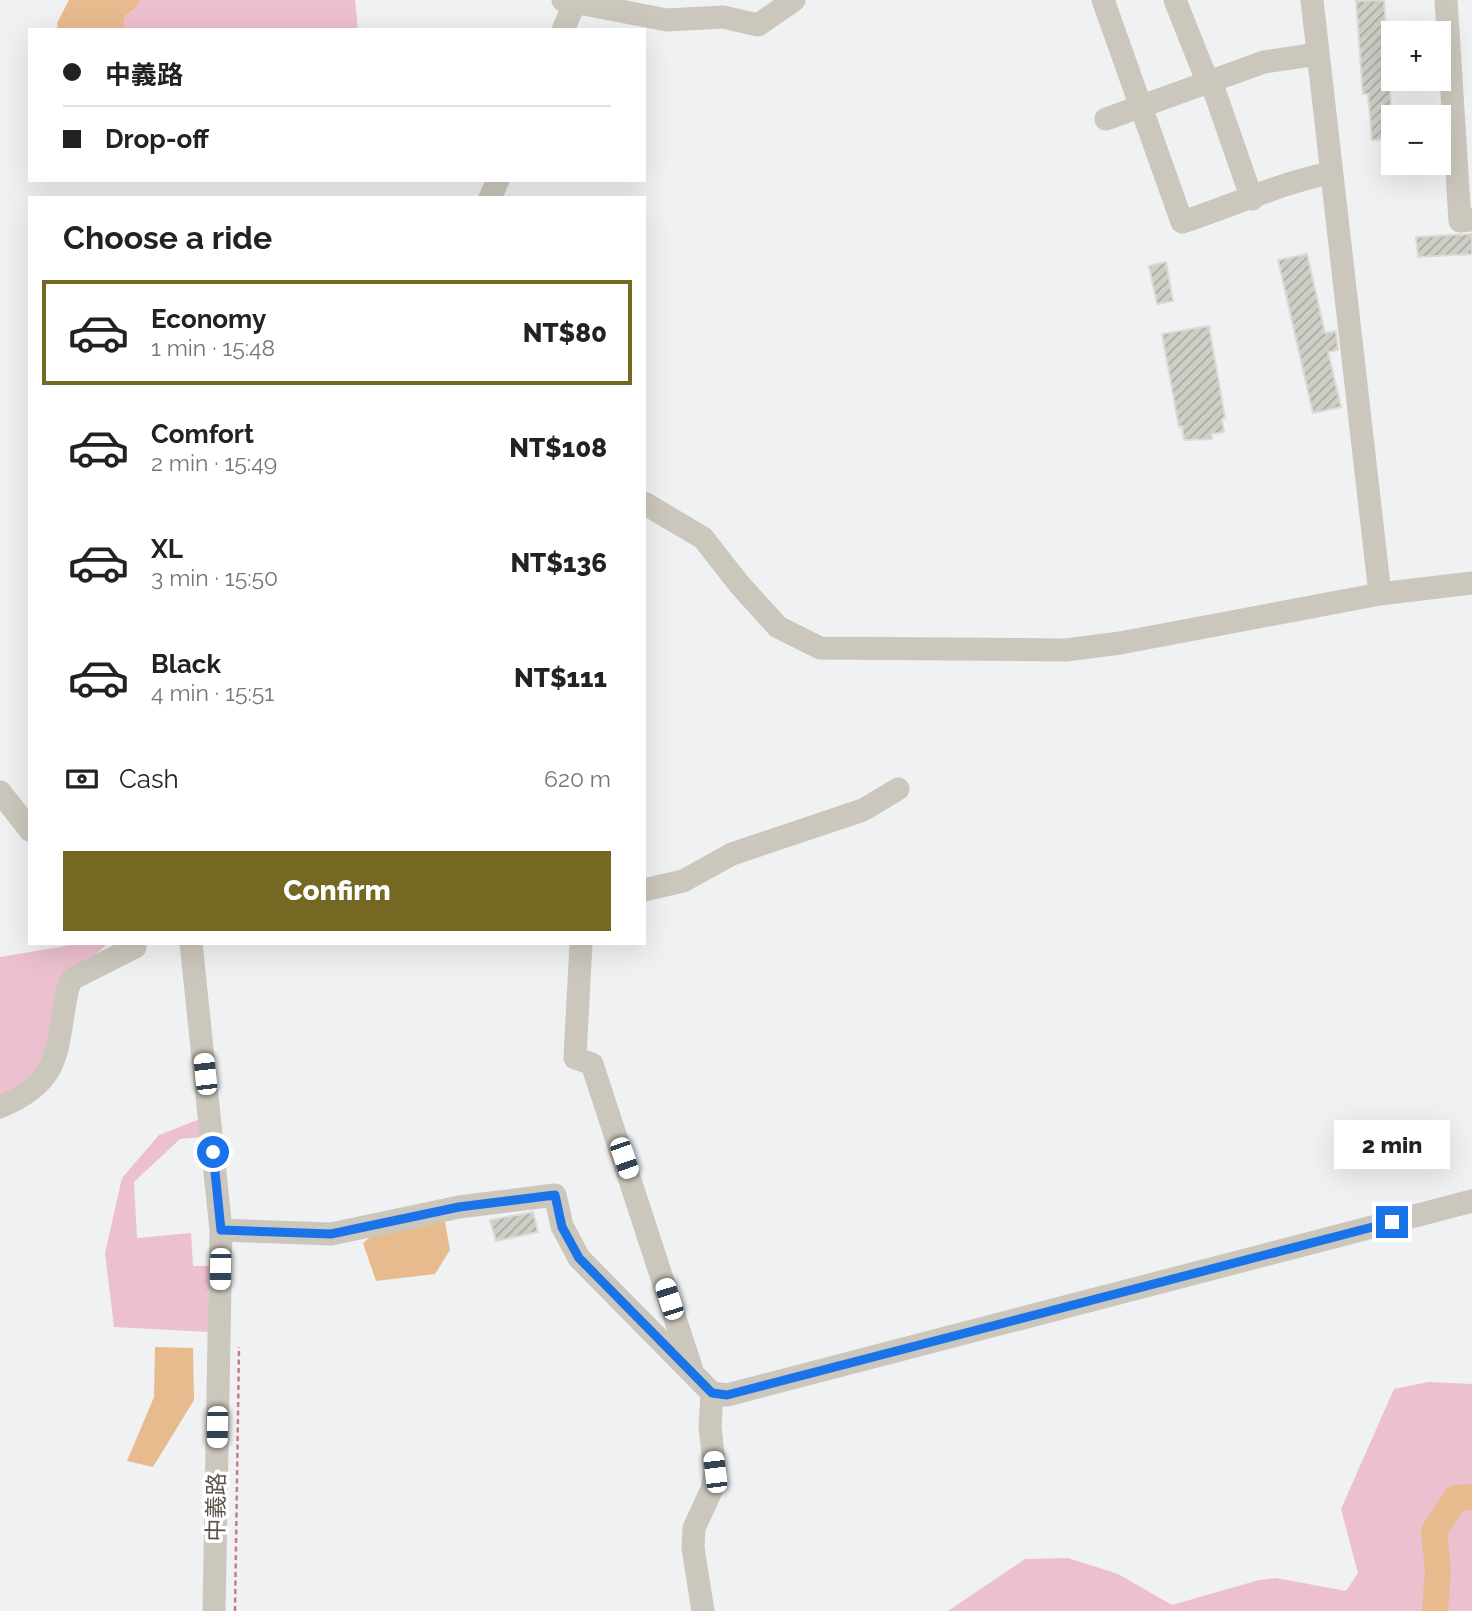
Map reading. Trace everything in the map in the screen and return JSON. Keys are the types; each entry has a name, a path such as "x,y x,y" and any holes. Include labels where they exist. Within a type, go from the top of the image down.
{"street":[{"path":"564,28 571,1 667,20 717,17 758,26 794,0"},
{"path":"1103,0 1182,222 1252,199 1294,180 1330,173"},
{"path":"1175,0 1208,81 1213,87 1252,199"},
{"path":"1312,0 1380,594"},
{"path":"1446,0 1462,97 1461,221 1472,220"},
{"path":"1106,119 1264,62 1318,54"},
{"path":"646,504 703,538 739,584 778,627 820,648 1066,650 1120,643 1380,594 1472,583"},
{"path":"646,890 683,881 732,854 863,810 898,789"},
{"path":"0,792 28,827"},
{"path":"0,1107 30,1094 47,1077 72,979 137,945"},
{"name":"中義路","path":"191,945 221,1230 214,1611"},
{"path":"581,945 575,1058 592,1064 691,1369"},
{"path":"221,1230 331,1234 459,1207 555,1195 562,1227 579,1258 712,1393 727,1395 1472,1201"},
{"path":"703,1611 693,1548 694,1528 712,1489 715,1472 710,1427 712,1393"}],"shaded area":[{"path":"69,0 141,0 136,8 125,16 124,28 58,28 57,23"},
{"path":"141,0 355,0 358,28 124,28 125,16 136,8"},
{"path":"71,945 107,945 87,961 48,1081 0,1106 0,957"},
{"path":"200,1119 202,1137 180,1139 134,1182 137,1238 191,1233 193,1266 209,1266 208,1332 114,1327 105,1253 122,1178 159,1135"},
{"path":"426,1214 445,1222 450,1250 435,1274 376,1281 363,1243 387,1223"},
{"path":"155,1347 193,1348 194,1400 153,1467 127,1461 154,1397"},
{"path":"1428,1382 1472,1384 1472,1611 948,1611 1025,1559 1068,1558 1118,1574 1172,1605 1259,1580 1276,1578 1346,1591 1358,1573 1341,1509 1394,1389"}],"building":[{"path":"1384,0 1385,21 1381,21 1381,91 1390,91 1391,105 1381,105 1381,140 1372,140 1368,94 1363,94 1356,1"},
{"path":"1472,234 1472,254 1418,257 1416,237"},
{"path":"1307,254 1325,333 1336,331 1338,350 1328,352 1341,407 1313,413 1278,260"},
{"path":"1166,262 1173,301 1157,304 1149,266"},
{"path":"1209,326 1225,418 1222,419 1224,432 1211,434 1212,439 1184,440 1182,426 1179,427 1162,334"},
{"path":"533,1212 538,1232 496,1241 490,1220"}],"waterway":[{"path":"1435,1611 1438,1570 1434,1531 1456,1498 1472,1497"}],"route":[{"path":"213,1152 221,1230 331,1234 459,1207 555,1195 562,1227 579,1258 712,1393 727,1395 1392,1222"}]}
